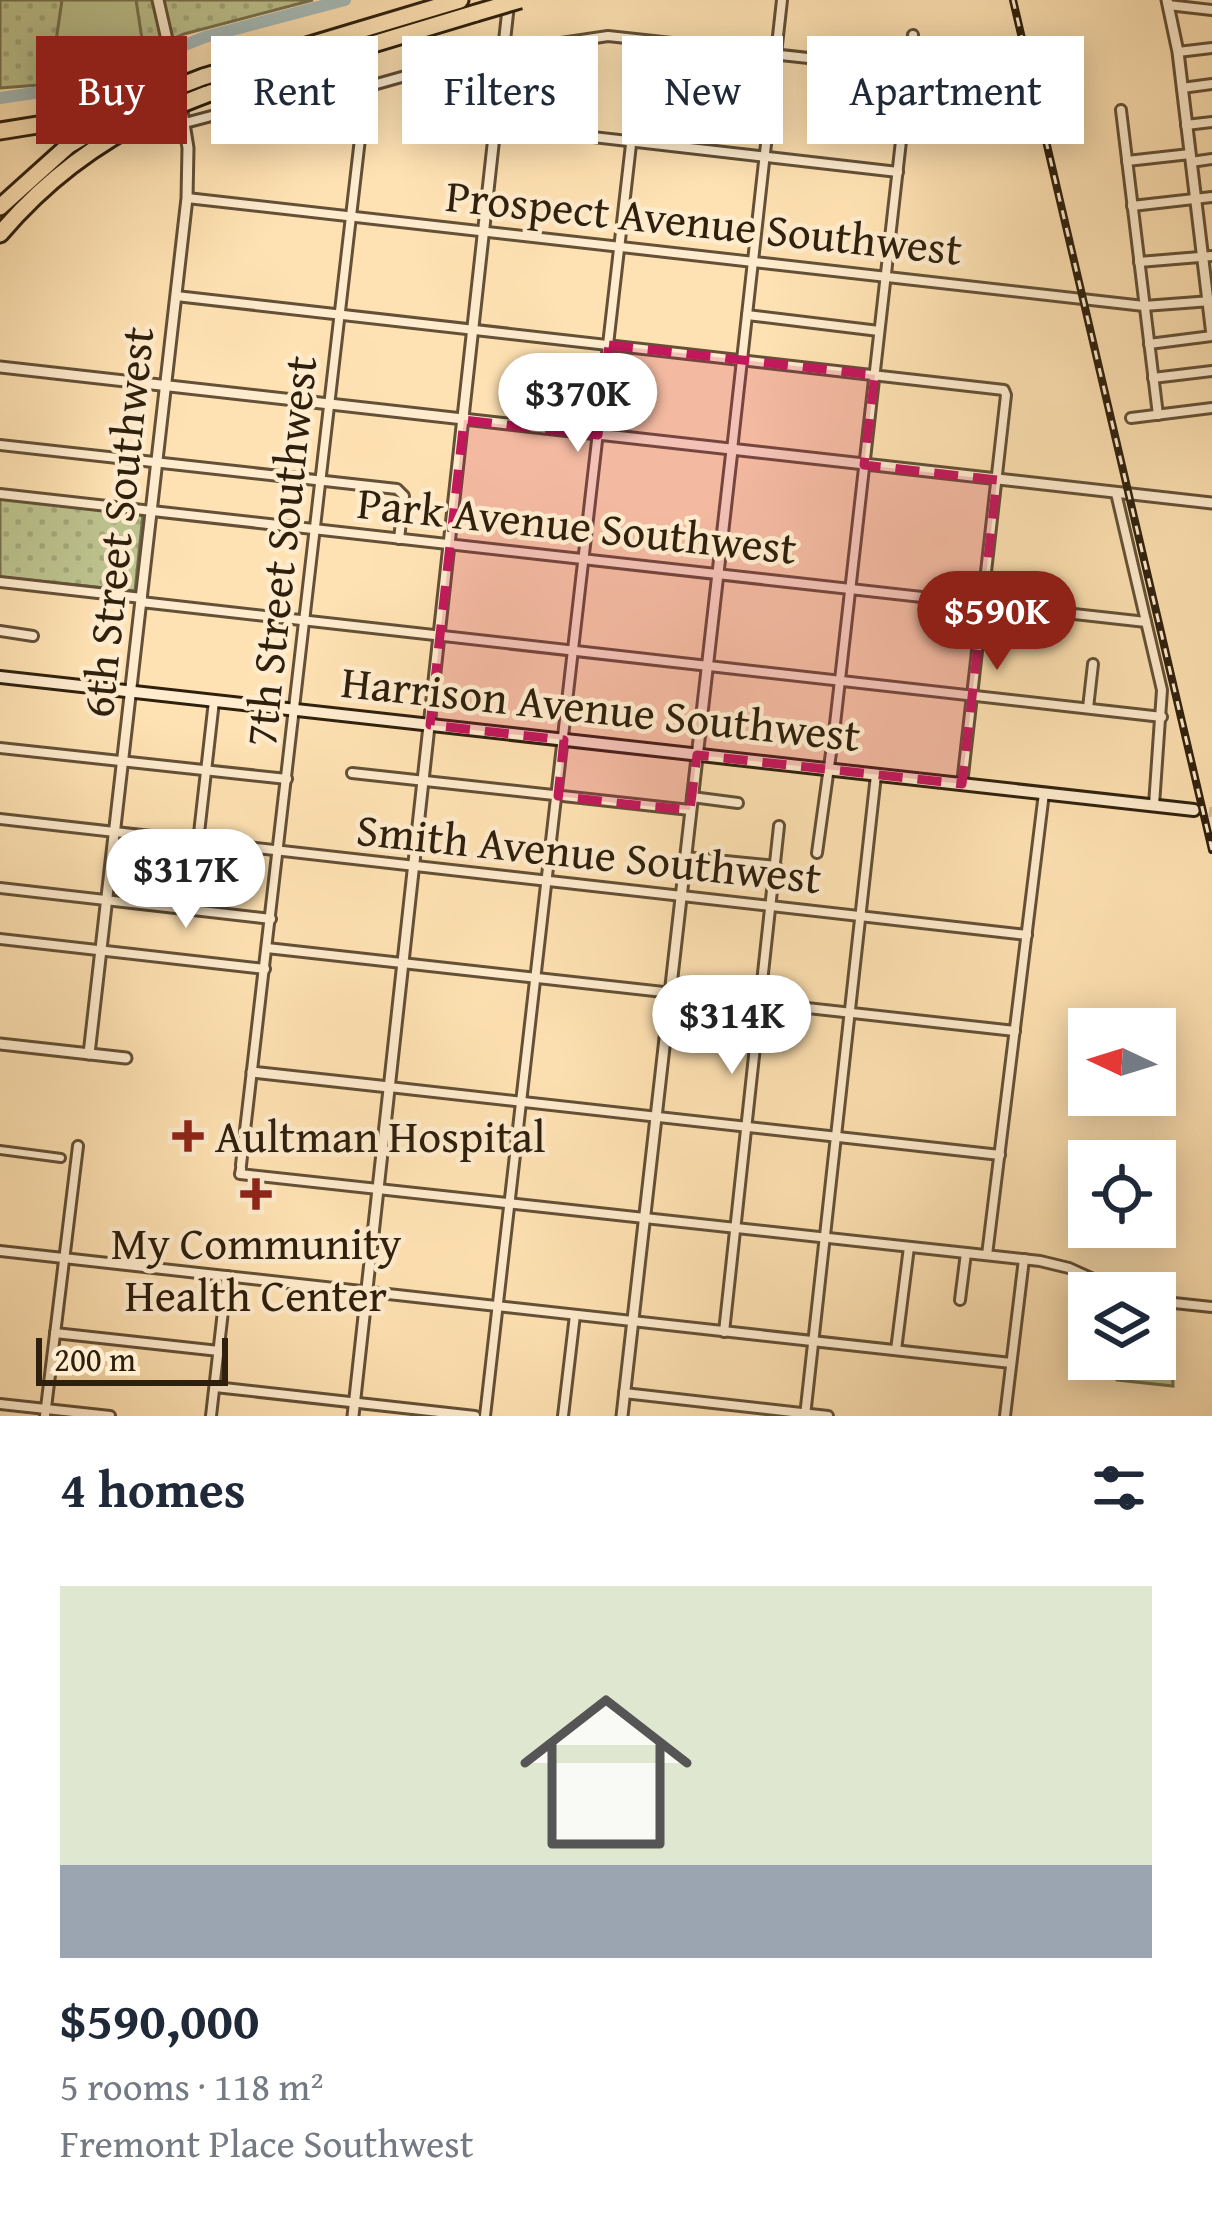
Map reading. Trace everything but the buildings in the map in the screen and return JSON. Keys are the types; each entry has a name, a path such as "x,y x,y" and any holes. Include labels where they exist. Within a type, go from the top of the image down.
{"highway":[{"path":"187,87 460,0"},
{"path":"204,80 520,0"},
{"path":"0,130 36,125"},
{"path":"0,207 71,144"},
{"path":"0,234 98,144"},
{"path":"0,247 34,198"}],"main road":[{"name":"Harrison Avenue Southwest","path":"0,677 1194,810"}],"street":[{"name":"6th Street Southwest","path":"158,0 166,36"},
{"path":"507,36 509,0"},
{"path":"778,36 782,0"},
{"path":"1149,344 1212,336 1207,256 1167,2 1212,10"},
{"path":"1178,52 1212,48"},
{"path":"1182,88 1212,84"},
{"path":"1121,110 1158,415"},
{"path":"1186,125 1212,122"},
{"name":"6th Street Southwest","path":"89,1054 188,198 187,144"},
{"name":"7th Street Southwest","path":"359,144 241,1170 378,1190"},
{"path":"352,1416 495,144"},
{"path":"485,1416 631,144"},
{"path":"649,144 898,172"},
{"path":"622,1416 766,144"},
{"path":"817,853 901,144"},
{"path":"1126,161 1212,159"},
{"path":"1132,206 1212,197"},
{"name":"Prospect Avenue Southwest","path":"188,198 1144,305 1210,300"},
{"path":"1139,262 1207,256"},
{"path":"176,296 1004,390 962,784"},
{"path":"747,316 879,331"},
{"path":"0,367 1212,503"},
{"path":"1154,378 1212,371"},
{"path":"1131,418 1212,408"},
{"path":"0,445 402,490 399,539"},
{"path":"1116,493 1162,690 1154,806"},
{"name":"Park Avenue Southwest","path":"0,494 1147,622"},
{"path":"0,582 1162,716"},
{"path":"0,632 33,636"},
{"path":"1088,708 1093,664"},
{"path":"198,842 214,701"},
{"path":"0,748 287,779"},
{"path":"352,773 690,811"},
{"path":"805,1415 875,775"},
{"path":"987,1255 1044,794"},
{"path":"692,797 738,803"},
{"name":"Smith Avenue Southwest","path":"0,819 1027,935"},
{"path":"724,1332 779,826"},
{"path":"685,856 776,866"},
{"path":"0,888 271,920"},
{"path":"0,939 265,969"},
{"path":"267,948 1015,1031"},
{"path":"0,1044 126,1058"},
{"path":"252,1072 1000,1155"},
{"path":"46,1413 63,1258 67,1158 79,1142"},
{"path":"0,1150 67,1158"},
{"path":"378,1190 1024,1259 1078,1272"},
{"path":"896,1351 909,1247"},
{"path":"0,1251 1011,1363"},
{"path":"961,1300 966,1253"},
{"path":"1005,1416 1024,1259"},
{"path":"212,1416 227,1276"},
{"path":"1176,1303 1212,1307"},
{"path":"563,1416 574,1316"},
{"path":"55,1333 219,1351"},
{"path":"215,1387 475,1416"},
{"path":"624,1393 828,1416"},
{"path":"0,1404 46,1413 110,1416"}],"highlighted area":[{"path":"609,345 875,375 864,465 997,480 962,784 697,755 690,810 625,804 558,796 564,740 430,725 464,420 598,435"}],"green space":[{"path":"0,0 313,0 179,36 36,36 36,85 0,88"},
{"path":"62,0 136,0 142,36 57,36"},
{"path":"0,498 143,514 135,591 0,577"},
{"path":"1117,1380 1173,1380 1173,1386"}],"waterway":[{"path":"0,98 81,86 205,37 345,0"}],"tunnel":[{"path":"1194,810 1212,812"}],"railway":[{"path":"1013,0 1212,850"}],"place":[{"name":"Aultman Hospital","path":"188,1136"},
{"name":"My Community Health Center","path":"256,1194"}]}
